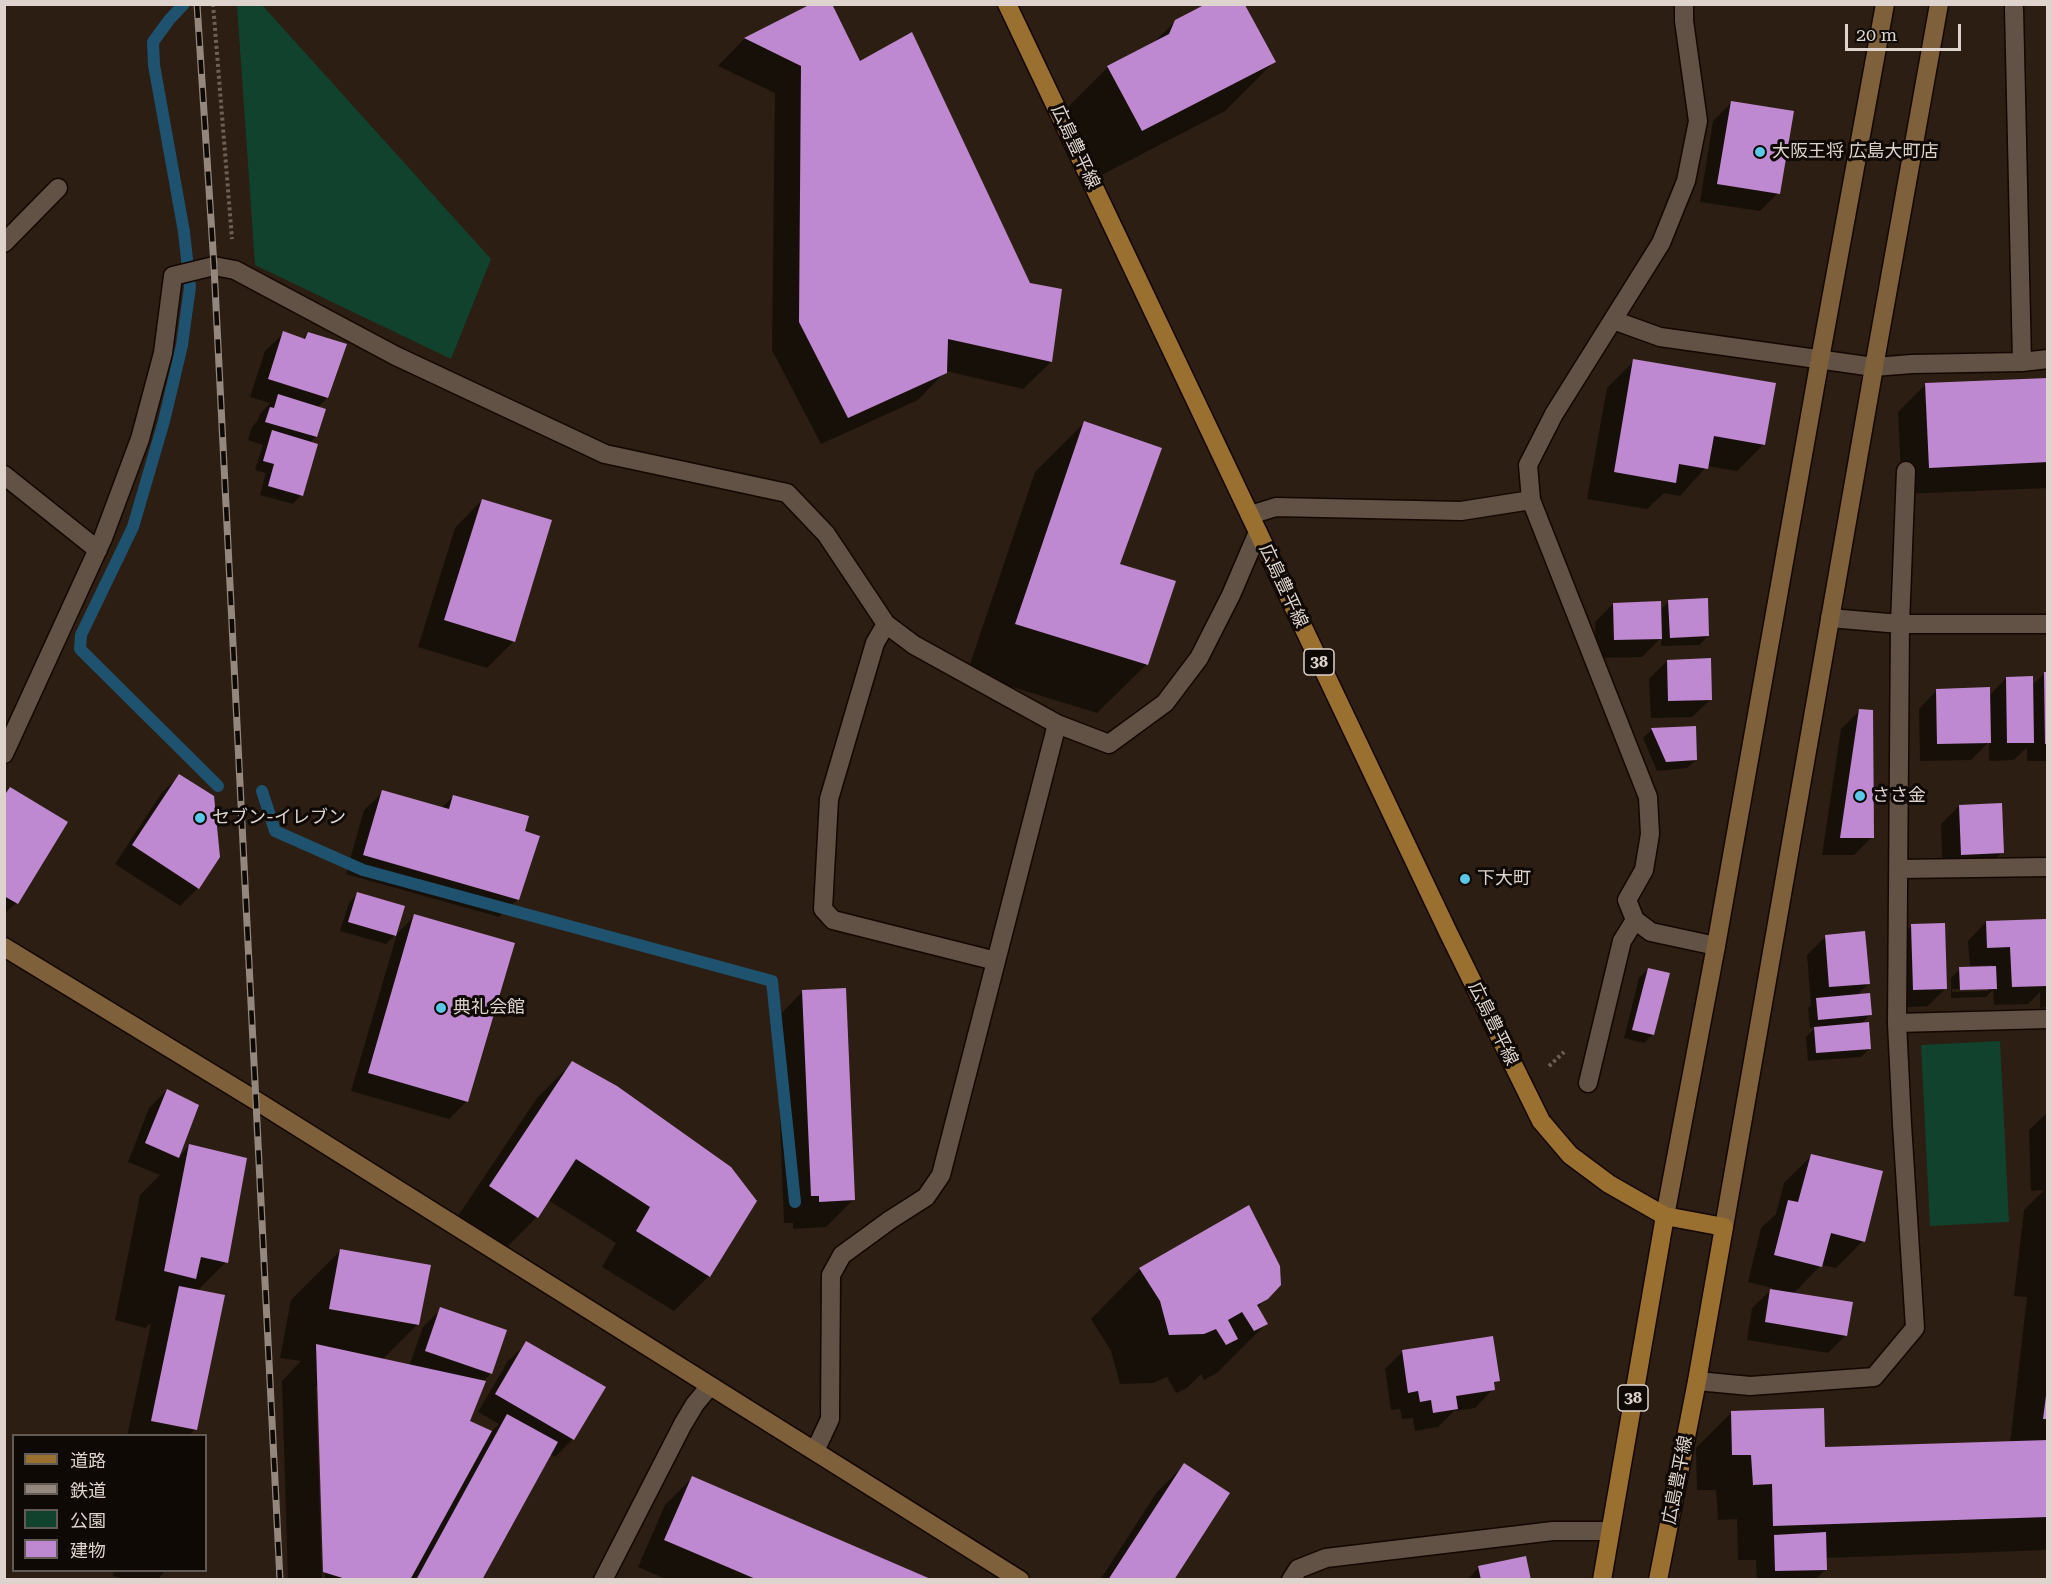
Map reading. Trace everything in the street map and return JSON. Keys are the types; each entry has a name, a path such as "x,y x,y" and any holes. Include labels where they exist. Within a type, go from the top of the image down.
{"main road":[{"name":"広島豊平線","path":"1007,4 1540,1121 1570,1155 1609,1184 1665,1216 1724,1227 1697,1382 1658,1580"},
{"name":"38","path":"1602,1580 1665,1216"}],"street":[{"path":"1684,4 1684,21 1698,121 1686,180 1661,243 1554,414 1528,465 1531,500 1648,797 1650,834 1644,870 1626,900 1635,920 1651,932 1716,946"},
{"path":"1665,1216 1716,946 1885,4"},
{"path":"1724,1227 1939,4"},
{"path":"2014,8 2022,362"},
{"path":"4,243 58,188"},
{"path":"4,754 98,550 140,439 163,353 173,276 214,267 235,270 396,356 605,454 787,493 826,534 886,624 914,645 1058,724 1109,744 1165,703 1199,658 1231,595 1258,532"},
{"path":"1613,320 1660,337 1874,367 2022,362 2048,359"},
{"path":"1697,1382 1750,1386 1874,1377 1915,1328 1898,1023 1900,624 1906,471"},
{"path":"4,475 98,550"},
{"path":"1250,515 1276,507 1461,511 1531,500"},
{"path":"1830,618 1900,624 2048,624"},
{"path":"886,624 875,643 830,799 823,909 834,920 996,961"},
{"path":"815,1451 830,1419 831,1275 843,1255 926,1197 941,1175 1058,724"},
{"path":"1899,869 2048,867"},
{"path":"1588,1083 1622,941 1635,920"},
{"path":"4,947 255,1100 1020,1580"},
{"path":"1898,1023 2048,1019"},
{"path":"603,1580 683,1424 695,1404 710,1386"},
{"path":"1291,1580 1298,1569 1326,1558 1553,1531 1610,1531"}],"path":[{"path":"213,4 235,270"}],"green space":[{"path":"237,5 262,5 491,259 451,359 255,265"},
{"path":"2000,1041 2009,1222 1930,1226 1921,1045"}],"building":[{"path":"811,4 832,4 860,61 912,32 1030,283 1062,289 1052,362 948,339 947,373 848,418 799,322 801,66 744,38"},
{"path":"1204,5 1245,5 1276,62 1142,131 1107,66 1169,34 1175,20"},
{"path":"1731,101 1794,111 1780,194 1717,184"},
{"path":"283,331 305,339 308,332 347,344 328,398 268,379"},
{"path":"1633,359 1776,383 1765,445 1714,436 1708,469 1679,464 1676,483 1614,472"},
{"path":"2048,378 2048,462 1929,468 1925,383"},
{"path":"278,394 326,409 317,437 265,422 270,407 274,408"},
{"path":"1084,421 1162,448 1120,564 1176,581 1148,665 1015,624"},
{"path":"272,430 318,444 303,496 268,486 274,464 263,461"},
{"path":"482,499 552,520 515,642 444,620"},
{"path":"1708,598 1709,636 1670,638 1668,600"},
{"path":"1661,601 1662,639 1614,640 1613,603"},
{"path":"1711,658 1712,700 1668,701 1667,660"},
{"path":"2044,672 2048,672 2048,744 2045,744"},
{"path":"2033,676 2034,743 2007,743 2006,677"},
{"path":"1990,687 1991,743 1937,744 1936,689"},
{"path":"1859,709 1873,710 1874,838 1840,838"},
{"path":"1696,726 1697,760 1666,762 1651,728"},
{"path":"179,774 214,796 220,857 199,889 132,845"},
{"path":"10,787 68,822 18,904 4,896 4,796"},
{"path":"382,790 449,809 453,795 529,816 525,831 540,836 519,900 363,855"},
{"path":"2002,803 2004,853 1961,855 1959,805"},
{"path":"357,892 405,906 396,936 348,922"},
{"name":"典礼会館","path":"414,914 515,943 468,1102 368,1073"},
{"path":"2046,919 2048,986 2012,987 2010,947 1987,948 1986,921"},
{"path":"1945,923 1947,989 1913,990 1911,924"},
{"path":"1865,931 1870,984 1829,987 1825,935"},
{"path":"1996,966 1997,989 1960,990 1959,967"},
{"path":"1648,968 1670,973 1654,1035 1632,1030"},
{"path":"846,988 855,1200 819,1202 819,1196 811,1196 802,990"},
{"path":"1870,993 1872,1015 1818,1020 1816,998"},
{"path":"1869,1022 1871,1049 1816,1053 1814,1027"},
{"path":"572,1061 617,1086 731,1167 757,1201 710,1277 636,1231 650,1207 576,1159 538,1218 489,1186"},
{"path":"167,1089 199,1105 179,1158 145,1143"},
{"path":"189,1144 247,1158 228,1263 201,1257 196,1279 164,1271"},
{"path":"1811,1154 1883,1171 1865,1242 1831,1233 1822,1267 1774,1255 1788,1200 1798,1202"},
{"path":"1249,1205 1280,1266 1281,1285 1268,1299 1257,1305 1268,1324 1254,1331 1242,1312 1228,1320 1238,1339 1226,1345 1216,1329 1204,1334 1169,1335 1160,1301 1139,1268"},
{"path":"340,1249 431,1265 419,1325 329,1309"},
{"path":"179,1286 225,1295 197,1430 151,1421"},
{"path":"1770,1289 1853,1302 1847,1336 1765,1322"},
{"path":"440,1307 507,1330 492,1374 425,1351"},
{"path":"1493,1336 1500,1381 1494,1382 1495,1390 1456,1396 1458,1409 1433,1413 1431,1400 1420,1402 1418,1391 1408,1393 1402,1350"},
{"path":"526,1341 606,1387 574,1440 495,1394"},
{"path":"316,1344 486,1381 470,1421 492,1431 410,1580 349,1580 323,1572"},
{"path":"2046,1396 2048,1396 2048,1419 2043,1419"},
{"path":"1824,1408 1825,1447 2048,1440 2048,1517 1773,1526 1772,1484 1753,1485 1751,1455 1732,1455 1731,1411"},
{"path":"507,1414 558,1442 482,1580 416,1580"},
{"path":"1184,1463 1230,1493 1174,1580 1108,1580"},
{"path":"692,1476 933,1580 758,1580 664,1540"},
{"path":"1826,1532 1827,1570 1775,1571 1774,1535"},
{"path":"1526,1556 1531,1580 1481,1580 1478,1566"}],"waterway":[{"path":"184,4 153,42 154,65 184,232 190,287 182,345 164,421 133,527 81,635 80,649 218,786"},
{"path":"262,791 275,831 363,870 772,981 795,1202"}],"railway":[{"path":"197,4 214,266 280,1580"}],"place":[{"name":"大阪王将 広島大町店","path":"1760,152"},
{"name":"ささ金","path":"1860,796"},
{"name":"セブン-イレブン","path":"200,818"},
{"name":"下大町","path":"1465,879"},
{"name":"典礼会館","path":"441,1008"}]}
